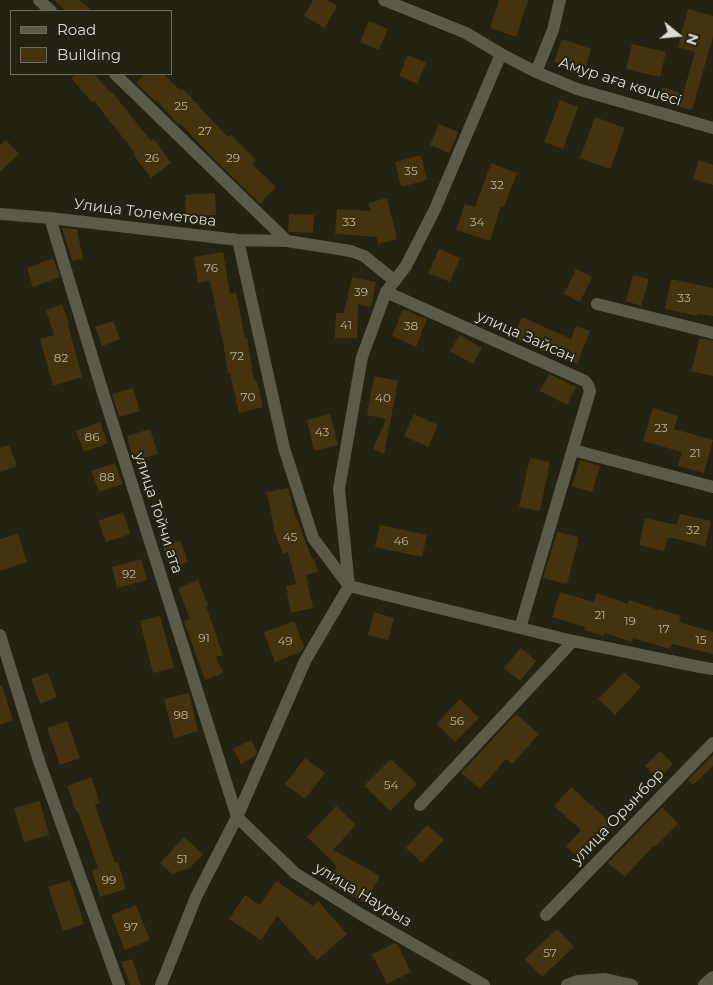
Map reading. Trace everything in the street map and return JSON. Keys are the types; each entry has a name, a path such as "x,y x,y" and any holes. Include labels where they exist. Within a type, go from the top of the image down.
{"street":[{"path":"39,0 50,10"},
{"name":"Амур аға көшесі","path":"384,0 466,33 536,72 577,89 713,128"},
{"path":"536,72 554,30 560,0"},
{"path":"161,985 196,897 238,817 305,661 349,586 339,488 362,358 386,292 406,266 435,209 501,54"},
{"path":"116,75 287,240 351,251 364,256 395,281"},
{"name":"Улица Толеметова","path":"0,214 238,240 287,240"},
{"name":"улица Тойчи ата","path":"50,218 104,396 238,817"},
{"path":"238,240 287,457 313,538 349,586 573,642 713,668"},
{"name":"улица Зайсан","path":"386,292 588,385 590,391 520,628"},
{"path":"597,304 713,333"},
{"path":"573,450 713,487"},
{"path":"0,635 39,761 119,985"},
{"path":"420,805 573,642"},
{"name":"улица Орынбор","path":"546,915 713,742"},
{"name":"улица Наурыз","path":"238,817 295,873 362,915 484,985"},
{"path":"704,985 713,977"},
{"path":"567,985 578,981 605,979 632,985"}],"building":[{"path":"54,0 79,0 92,10 65,10"},
{"path":"313,0 327,0 337,6 325,28 304,16"},
{"path":"499,0 528,0 516,37 490,28"},
{"path":"688,9 713,16 713,36 692,110 660,102 662,87 683,94 695,52 678,47"},
{"path":"369,21 388,29 379,50 360,42"},
{"path":"562,39 591,49 584,72 554,62"},
{"path":"632,44 666,52 660,77 626,69"},
{"path":"408,55 426,63 417,84 399,76"},
{"path":"75,75 95,75 112,92 151,141 154,139 171,163 151,178 133,154 135,153 94,101 92,102 71,78"},
{"path":"144,75 164,75 180,90 182,88 228,137 231,135 256,160 252,164 276,187 260,204 181,124 179,125 157,101 136,83"},
{"path":"560,100 578,107 563,149 544,142"},
{"path":"595,117 625,128 610,169 580,158"},
{"path":"439,124 458,132 449,153 430,145"},
{"path":"6,140 19,154 0,172 0,145"},
{"path":"421,155 427,180 401,187 395,162"},
{"path":"699,160 713,165 713,185 693,179"},
{"path":"491,163 517,173 504,207 501,206 490,241 456,230 465,204 475,207"},
{"path":"215,193 216,215 186,217 185,195"},
{"path":"387,198 397,239 378,244 377,237 335,234 337,209 371,211 368,203"},
{"path":"289,214 314,215 313,233 289,232"},
{"path":"62,228 77,229 83,259 72,261"},
{"path":"439,249 460,258 450,282 428,273"},
{"path":"223,252 230,294 236,292 245,338 247,337 254,381 257,381 263,407 239,413 230,373 228,374 210,281 198,283 194,257"},
{"path":"53,258 60,277 33,287 27,268"},
{"path":"576,269 592,277 580,302 564,294"},
{"path":"633,275 649,279 641,306 626,301"},
{"path":"352,277 376,282 371,307 358,304 357,338 335,338 336,313 344,313"},
{"path":"671,279 713,288 713,316 697,314 697,316 665,309"},
{"path":"62,304 82,377 53,386 40,339 54,335 46,310"},
{"path":"403,309 427,319 416,347 392,336"},
{"path":"522,317 571,339 576,326 590,331 577,364 513,338"},
{"path":"113,321 120,339 102,346 95,327"},
{"path":"460,335 482,348 473,364 450,351"},
{"path":"700,338 713,341 713,376 691,371"},
{"path":"549,374 576,387 567,405 540,391"},
{"path":"374,376 398,381 384,454 373,449 386,419 367,415"},
{"path":"133,388 140,411 119,417 112,394"},
{"path":"653,408 678,416 674,429 713,440 704,473 678,466 682,452 643,441"},
{"path":"330,414 338,445 314,451 307,420"},
{"path":"414,414 438,425 428,447 404,436"},
{"path":"100,422 108,443 84,452 76,431"},
{"path":"150,429 158,454 134,461 127,436"},
{"path":"9,445 17,466 0,472 0,448"},
{"path":"530,458 550,462 540,511 519,507"},
{"path":"580,460 600,466 592,492 572,486"},
{"path":"115,463 123,484 99,492 91,471"},
{"path":"288,488 296,520 318,572 306,575 313,608 291,613 286,586 296,584 288,552 283,554 273,528 267,492"},
{"path":"123,512 130,534 106,542 98,521"},
{"path":"680,514 711,521 705,546 668,537 664,551 639,545 645,518 677,525"},
{"path":"380,525 427,535 422,557 375,547"},
{"path":"557,532 579,537 567,584 543,578"},
{"path":"18,534 27,562 0,571 0,539"},
{"path":"180,541 188,562 170,568 163,547"},
{"path":"141,559 147,580 117,588 112,567"},
{"path":"198,580 208,605 206,606 223,655 216,657 223,673 205,680 184,621 190,619 178,588"},
{"path":"560,592 594,602 597,593 628,604 629,600 681,616 679,622 713,632 713,654 672,644 670,649 633,638 632,642 605,633 604,636 584,630 585,627 552,617"},
{"path":"374,612 394,618 388,640 368,635"},
{"path":"160,616 174,668 153,673 140,621"},
{"path":"294,621 304,647 301,652 275,662 264,632"},
{"path":"521,648 536,661 520,681 504,668"},
{"path":"624,672 641,687 615,715 598,699"},
{"path":"48,673 57,697 40,704 31,679"},
{"path":"0,686 2,686 13,720 0,725"},
{"path":"189,693 198,731 174,738 164,699"},
{"path":"460,699 479,718 455,742 436,724"},
{"path":"516,714 539,734 512,764 506,759 480,789 461,773"},
{"path":"67,721 80,758 60,765 47,728"},
{"path":"251,740 257,751 255,756 241,764 233,749"},
{"path":"660,751 673,764 659,779 645,766"},
{"path":"713,755 713,766 693,785 688,780"},
{"path":"305,758 325,773 305,799 285,784"},
{"path":"391,759 417,784 390,811 364,786"},
{"path":"91,777 100,803 95,805 115,863 118,862 126,889 100,897 92,871 98,868 67,786"},
{"path":"571,787 612,824 579,859 566,846 581,830 554,806"},
{"path":"40,801 49,835 24,842 14,808"},
{"path":"336,806 356,825 333,850 380,876 365,903 328,883 337,866 307,837"},
{"path":"662,807 678,824 655,847 654,845 625,877 608,863"},
{"path":"427,825 444,840 422,863 406,848"},
{"path":"184,837 203,854 190,868 172,874 160,863"},
{"path":"70,880 84,924 63,931 48,887"},
{"path":"276,881 313,906 318,901 347,934 317,960 277,916 261,940 229,919 245,895 260,905"},
{"path":"136,905 150,940 125,950 111,915"},
{"path":"557,929 574,947 542,977 525,959"},
{"path":"395,943 398,945 411,972 387,984 372,954"},
{"path":"132,959 141,985 130,985 121,962"}]}
